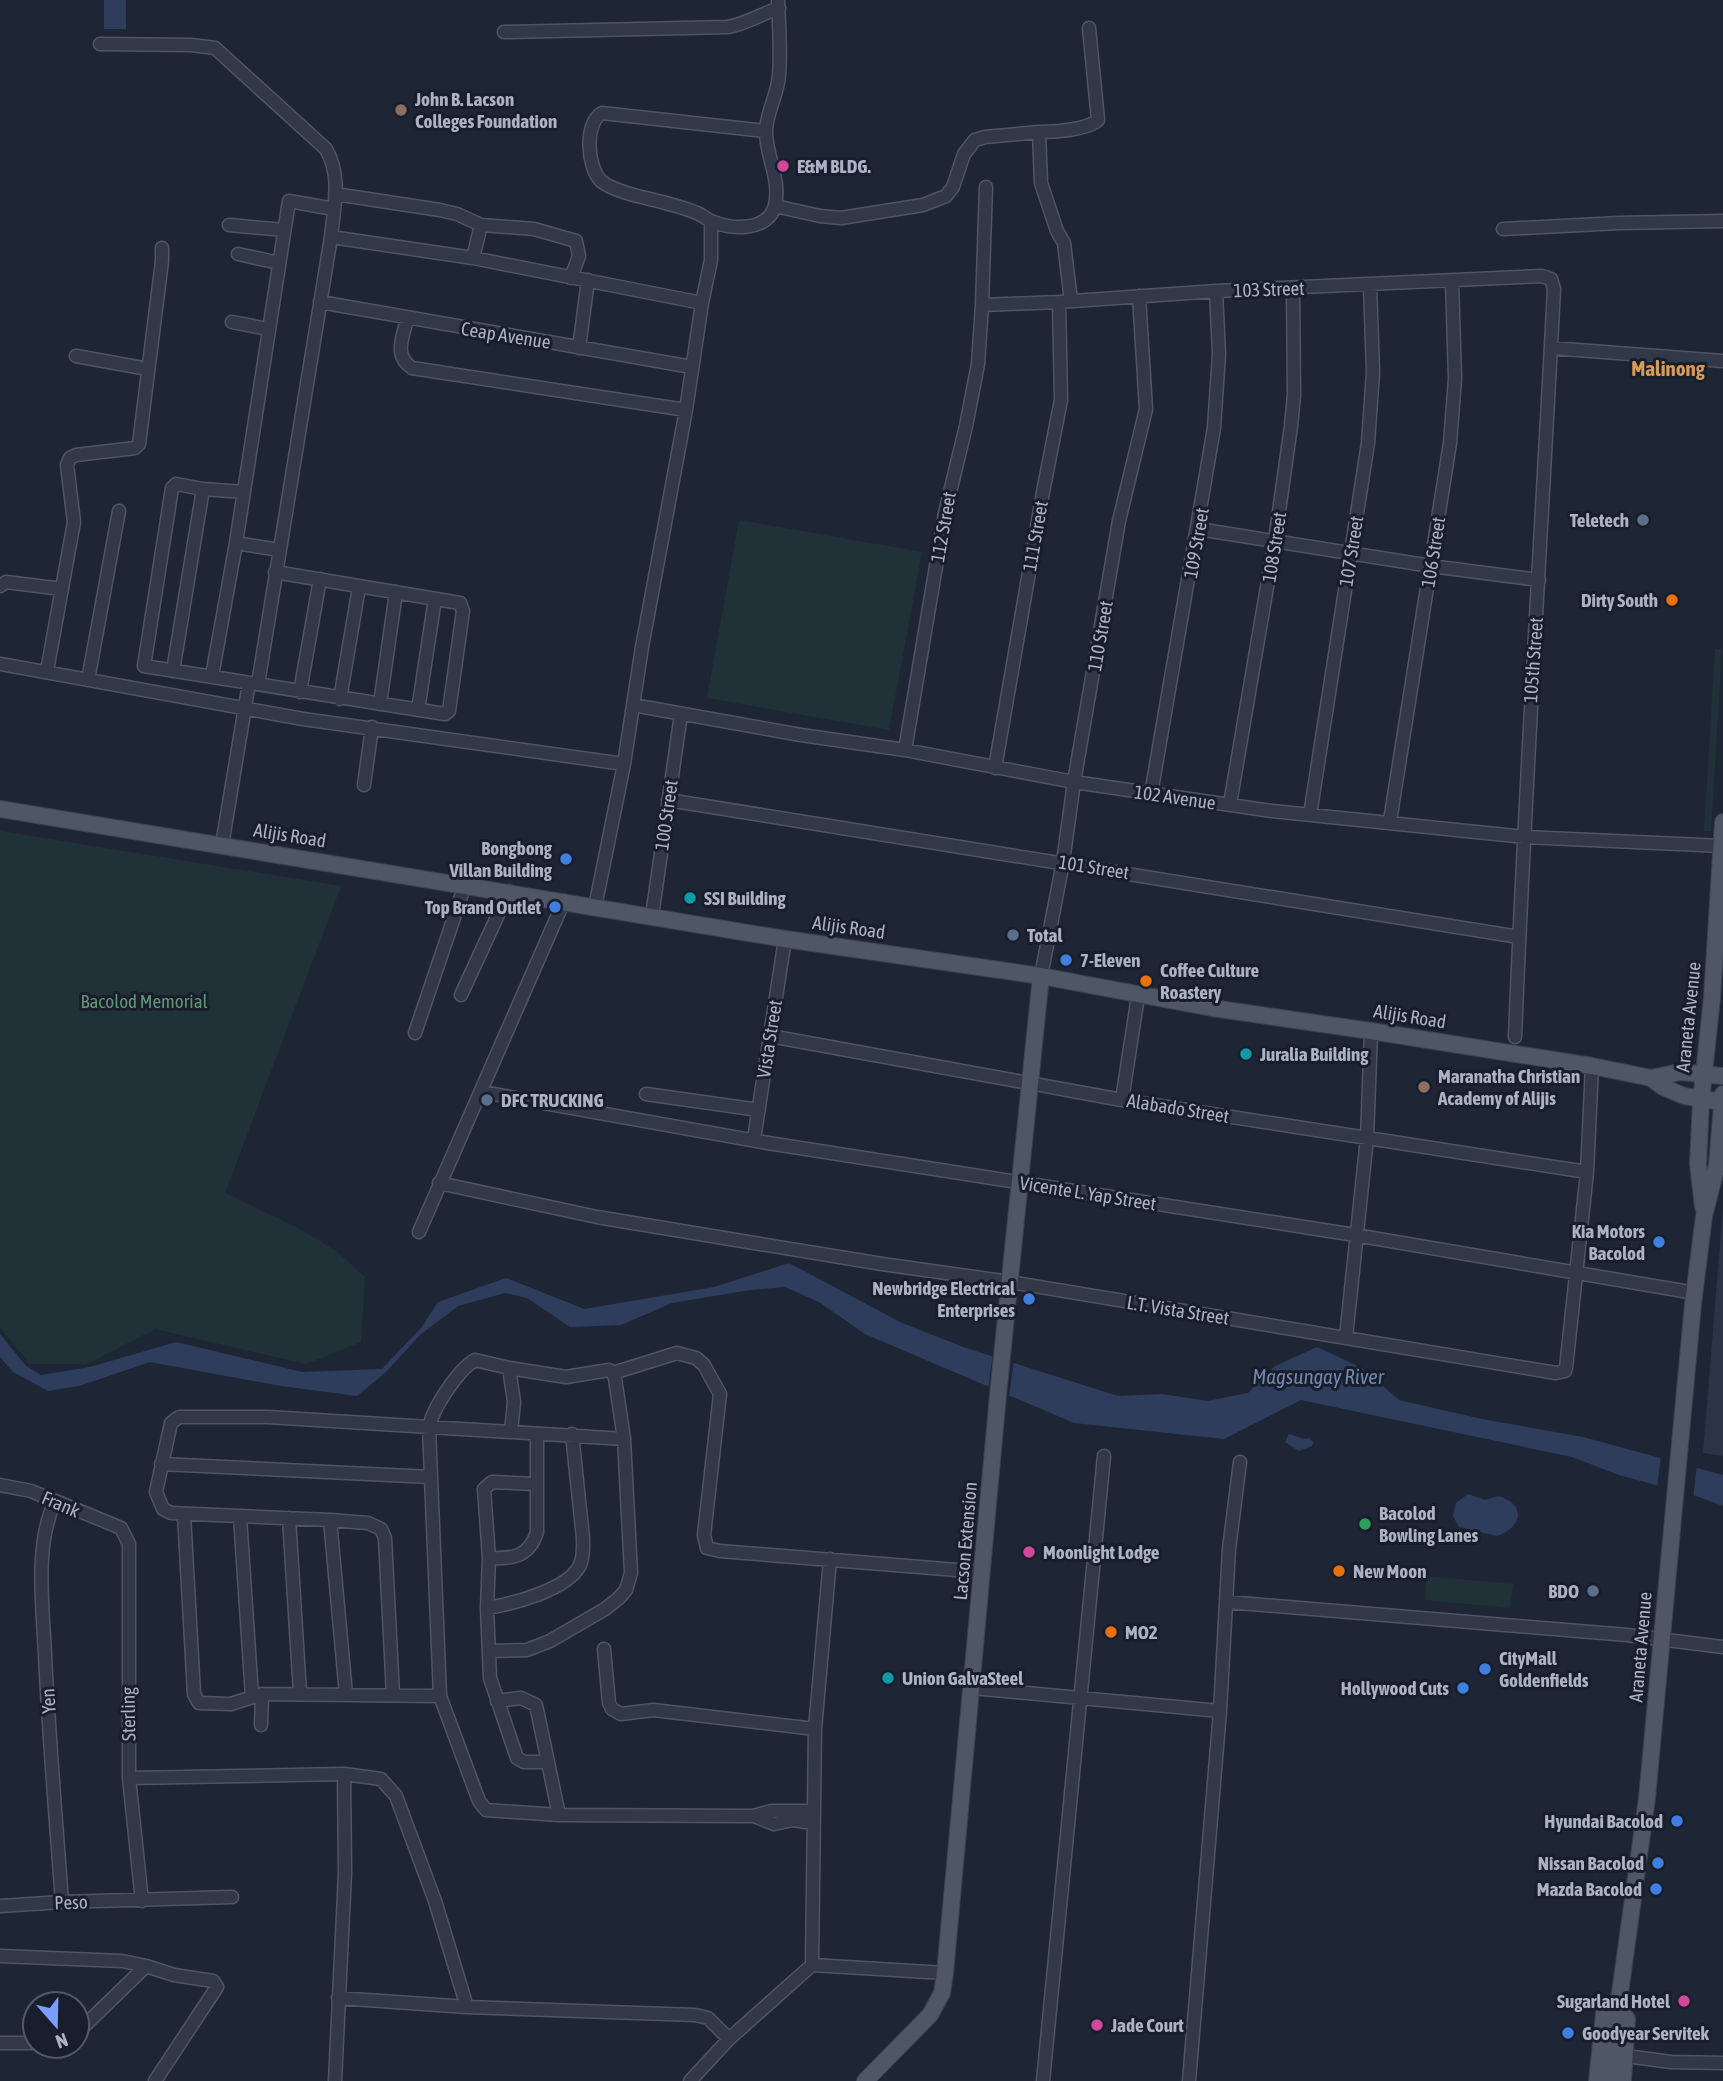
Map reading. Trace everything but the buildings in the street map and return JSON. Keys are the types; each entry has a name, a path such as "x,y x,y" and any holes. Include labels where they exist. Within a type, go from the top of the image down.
{"main road":[{"name":"Alijis Road","path":"0,809 509,891 785,939 1041,976 1138,996 1592,1066 1651,1078 1674,1093 1701,1101 1722,1097"},
{"name":"Araneta Avenue","path":"1704,1216 1698,1164 1701,1101 1712,998 1723,822"},
{"name":"Lacson Extension","path":"865,2081 930,2015 942,1993 973,1688 998,1395 1041,976"},
{"name":"Alijis Road","path":"1651,1078 1680,1072 1723,1076"},
{"name":"Araneta Avenue","path":"1611,2081 1618,2007 1647,1798 1695,1293 1704,1216 1717,1166 1722,1097"},
{"path":"1597,2081 1604,2014 1618,2007 1627,2019 1623,2081"}],"street":[{"path":"504,32 728,27 743,25 778,4 779,76 765,131 775,177 775,206 771,215 760,223 745,227 711,222 697,213 617,190 603,182 594,168 592,125 602,113 765,131"},
{"path":"775,206 841,218 923,205 946,196 953,187 968,146 975,140 1055,132 1093,124 1098,120 1089,28"},
{"path":"100,44 191,45 215,48 326,149 334,163 335,194 331,237 279,550 254,683 245,708 222,845"},
{"name":"111 Street","path":"995,768 1042,492 1061,400 1065,302 1064,243 1057,231 1041,183 1039,132"},
{"name":"112 Street","path":"905,751 945,513 978,364 986,187"},
{"path":"335,194 440,210 481,225 534,229 576,241 579,256 571,278"},
{"path":"212,676 236,543 289,201 334,209"},
{"path":"1503,229 1723,221"},
{"path":"595,907 624,764 711,260 711,222"},
{"path":"229,225 284,230"},
{"path":"473,258 481,225"},
{"path":"331,237 473,258 702,303"},
{"path":"47,671 74,522 67,464 70,458 76,455 135,448 139,444 162,248"},
{"path":"238,254 279,262"},
{"name":"103 Street","path":"982,305 1542,276 1549,277 1553,282"},
{"path":"579,348 588,280"},
{"name":"106 Street","path":"1390,821 1446,476 1454,408 1452,281"},
{"name":"105th Street","path":"1515,1037 1531,668 1539,580 1553,282"},
{"name":"107 Street","path":"1310,815 1372,402 1370,285"},
{"name":"108 Street","path":"1230,804 1275,540 1294,395 1293,288"},
{"name":"109 Street","path":"1152,794 1212,441 1219,380 1216,291"},
{"name":"110 Street","path":"1041,976 1063,862 1074,782 1119,521 1146,409 1139,296"},
{"name":"Ceap Avenue","path":"320,302 692,367"},
{"path":"407,319 400,356 403,362 412,368 685,410"},
{"path":"232,322 268,329"},
{"path":"1551,348 1723,361"},
{"path":"76,356 148,369"},
{"path":"244,492 203,489 181,484 172,488 144,666 340,699 445,714 449,712 463,611 460,603 275,572"},
{"path":"173,671 203,489"},
{"path":"88,680 119,511"},
{"path":"1198,529 1431,566 1539,580"},
{"path":"236,543 279,550"},
{"path":"300,692 320,579"},
{"path":"0,586 6,582 62,589"},
{"path":"340,699 359,587"},
{"path":"380,704 397,592"},
{"path":"418,710 435,599"},
{"path":"0,664 303,719 624,764"},
{"name":"102 Avenue","path":"633,705 1074,782 1310,815 1390,821 1525,837 1722,846"},
{"name":"100 Street","path":"652,916 681,714"},
{"path":"364,785 372,727"},
{"name":"101 Street","path":"668,800 1519,937"},
{"path":"415,1033 465,885"},
{"path":"461,995 509,891"},
{"path":"419,1232 564,901"},
{"name":"Vista Street","path":"754,1139 785,939"},
{"path":"1122,1100 1138,996"},
{"path":"1346,1337 1367,1138 1371,1031"},
{"name":"Alabado Street","path":"770,1036 1122,1100 1587,1172"},
{"path":"1577,1272 1587,1172 1592,1066"},
{"name":"Vicente L. Yap Street","path":"482,1091 754,1139 1695,1293"},
{"path":"646,1094 759,1110"},
{"name":"L.T. Vista Street","path":"439,1183 597,1217 1561,1373 1566,1368 1577,1272"},
{"path":"813,1817 771,1811 753,1816 559,1815 486,1810 482,1807 471,1784 440,1696 429,1428 431,1415 468,1364 475,1360 566,1377 609,1370 613,1373 677,1353 685,1353 704,1365 720,1394 704,1535 707,1548 982,1572"},
{"path":"509,1368 513,1402 511,1432"},
{"path":"489,1651 538,1647 605,1609 626,1590 631,1573 624,1439 613,1373"},
{"path":"393,1695 385,1538 381,1529 368,1523 330,1520 171,1513 158,1502 156,1484 169,1427 174,1419 268,1417 624,1439"},
{"path":"489,1558 512,1558 525,1553 537,1532 537,1434"},
{"path":"487,1608 519,1602 543,1593 568,1578 579,1567 583,1538 572,1434"},
{"path":"1043,2081 1104,1456"},
{"path":"1189,2081 1220,1711 1229,1549 1240,1462"},
{"path":"161,1464 431,1477"},
{"path":"536,1485 492,1482 484,1489 489,1558 487,1608 490,1678 517,1758 524,1762 548,1762"},
{"name":"Frank","path":"0,1485 24,1489 121,1528"},
{"name":"Yen","path":"55,1502 48,1515 45,1531 43,1582 48,1721 62,1902"},
{"path":"184,1514 195,1700 204,1705 231,1704 257,1695 300,1693 440,1696"},
{"path":"240,1517 261,1725"},
{"path":"289,1518 300,1693"},
{"path":"330,1520 346,1695"},
{"name":"Sterling","path":"121,1528 129,1544 129,1778 142,1901"},
{"path":"811,1965 815,1729 830,1559"},
{"path":"1227,1602 1661,1638 1723,1647"},
{"path":"604,1649 609,1703 612,1709 621,1714 653,1710 815,1729"},
{"path":"973,1688 1220,1711"},
{"path":"497,1701 521,1698 536,1705 559,1815"},
{"path":"335,2081 345,1873 344,1774"},
{"path":"129,1778 344,1774 381,1779 396,1796 435,1901 467,2007"},
{"name":"Peso","path":"0,1906 232,1897"},
{"path":"0,1956 122,1961 174,1975 213,1981 217,1987 155,2081"},
{"path":"690,2081 729,2039 811,1965 945,1973"},
{"path":"91,2019 146,1966"},
{"path":"338,1998 467,2007 695,2015 708,2018 729,2039"},
{"path":"0,2043 21,2043"},
{"path":"1626,2056 1671,2062 1723,2063"}],"shaded area":[{"path":"1723,1208 1723,1456 1703,1453"}],"green space":[{"path":"739,520 922,552 889,730 707,698"},
{"path":"1715,649 1722,649 1711,831 1704,831"},
{"name":"Bacolod Memorial","path":"0,831 341,886 225,1193 298,1228 335,1250 365,1277 361,1342 306,1364 155,1329 87,1364 30,1364 0,1328"},
{"path":"1427,1576 1513,1584 1510,1608 1425,1600"}],"water":[{"path":"104,0 126,0 126,29 104,29"},
{"name":"Magsungay River","path":"789,1263 902,1323 963,1347 1118,1396 1162,1394 1208,1401 1248,1393 1275,1366 1317,1347 1362,1368 1399,1400 1482,1419 1583,1437 1723,1475 1723,1506 1619,1475 1572,1457 1301,1400 1224,1439 1074,1423 865,1334 819,1302 785,1287 672,1303 621,1325 570,1327 527,1298 505,1293 458,1306 420,1335 385,1373 357,1396 281,1386 150,1362 79,1386 48,1391 13,1372 0,1357 0,1334 26,1366 41,1375 90,1367 176,1342 302,1372 382,1369 421,1328 438,1302 506,1278 584,1309 714,1287"},
{"path":"1289,1434 1309,1438 1313,1442 1312,1446 1299,1451 1285,1442"},
{"path":"1468,1494 1485,1500 1498,1496 1514,1504 1518,1516 1512,1528 1497,1536 1459,1527 1453,1516 1456,1503"}],"pier":[{"path":"993,1352 1014,1359 1009,1397 988,1390"},
{"path":"1661,1455 1697,1464 1693,1499 1657,1489"}],"place":[{"name":"John B. Lacson Colleges Foundation","path":"401,110"},
{"name":"E&M BLDG.","path":"783,166"},
{"name":"Teletech","path":"1643,520"},
{"name":"Dirty South","path":"1672,600"},
{"name":"Bongbong Villan Building","path":"566,859"},
{"name":"SSI Building","path":"690,898"},
{"name":"Top Brand Outlet","path":"555,907"},
{"name":"Total","path":"1013,935"},
{"name":"7-Eleven","path":"1066,960"},
{"name":"Coffee Culture Roastery","path":"1146,981"},
{"name":"Juralia Building","path":"1246,1054"},
{"name":"Maranatha Christian Academy of Alijis","path":"1424,1087"},
{"name":"DFC TRUCKING","path":"487,1100"},
{"name":"Kia Motors Bacolod","path":"1659,1242"},
{"name":"Newbridge Electrical Enterprises","path":"1029,1299"},
{"name":"Bacolod Bowling Lanes","path":"1365,1524"},
{"name":"Moonlight Lodge","path":"1029,1552"},
{"name":"New Moon","path":"1339,1571"},
{"name":"BDO","path":"1593,1591"},
{"name":"MO2","path":"1111,1632"},
{"name":"CityMall Goldenfields","path":"1485,1669"},
{"name":"Union GalvaSteel","path":"888,1678"},
{"name":"Hollywood Cuts","path":"1463,1688"},
{"name":"Hyundai Bacolod","path":"1677,1821"},
{"name":"Nissan Bacolod","path":"1658,1863"},
{"name":"Mazda Bacolod","path":"1656,1889"},
{"name":"Sugarland Hotel","path":"1684,2001"},
{"name":"Jade Court","path":"1097,2025"},
{"name":"Goodyear Servitek","path":"1568,2033"}],"district":[{"name":"Malinong","path":"1668,369"}]}
